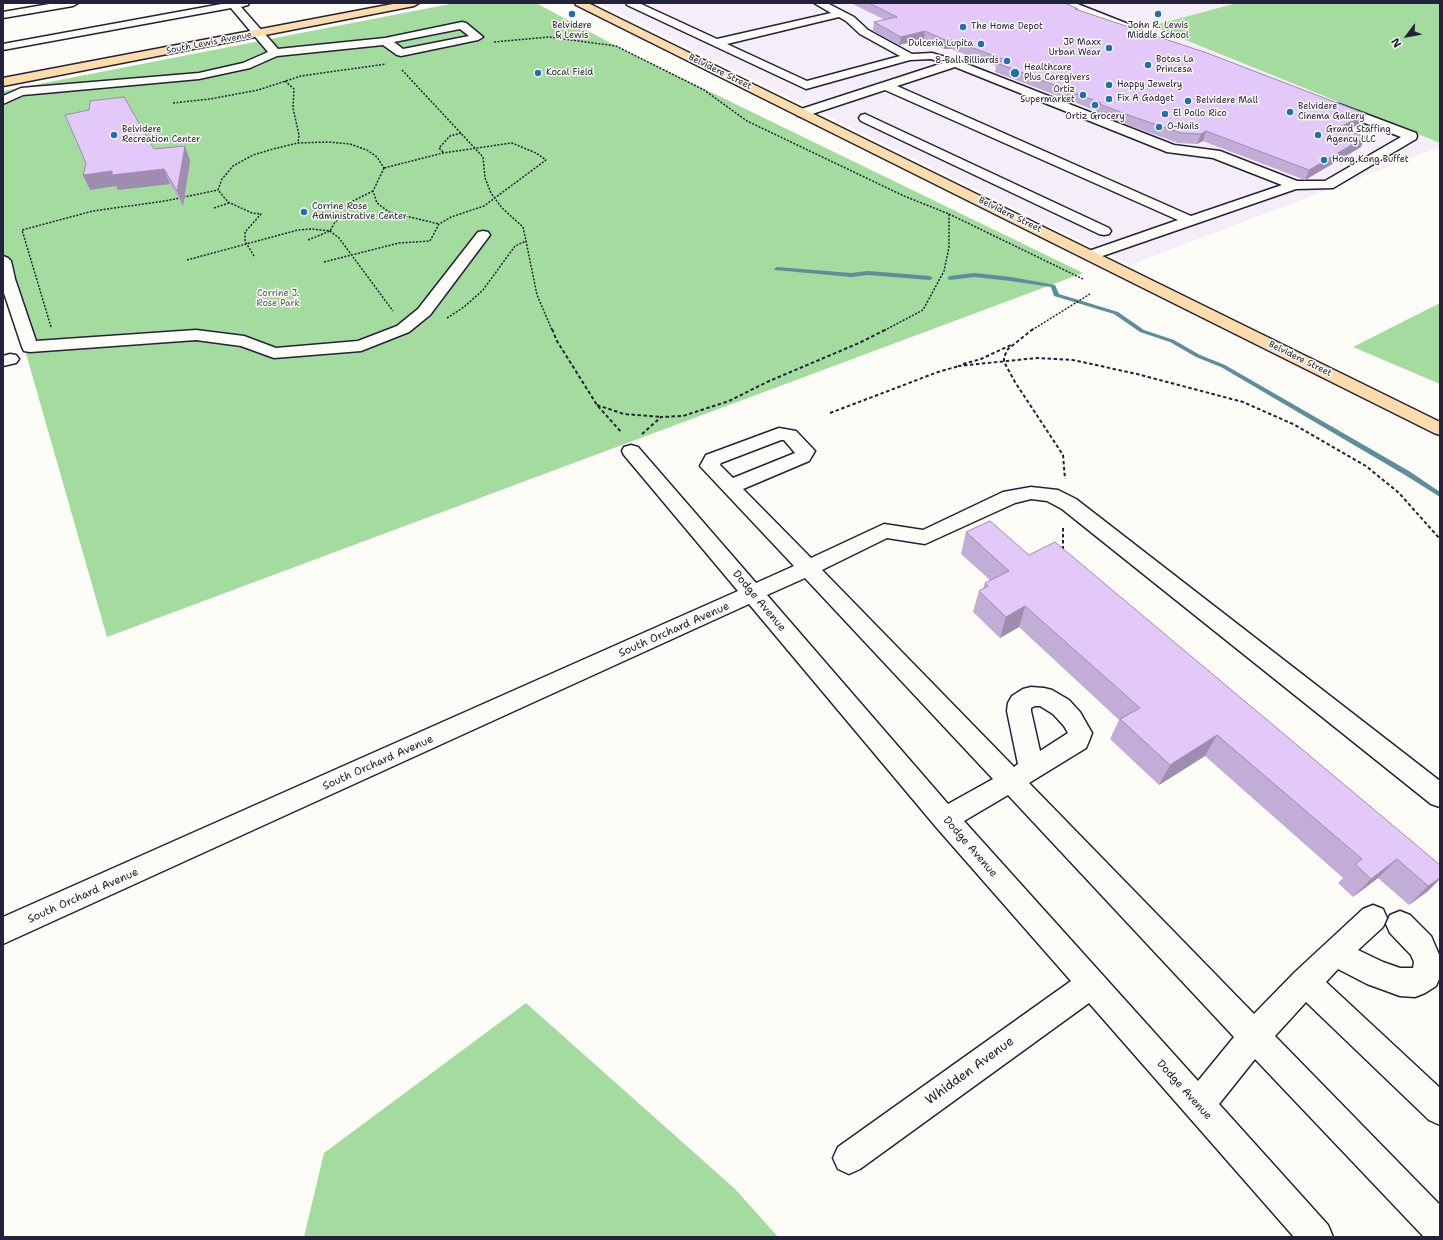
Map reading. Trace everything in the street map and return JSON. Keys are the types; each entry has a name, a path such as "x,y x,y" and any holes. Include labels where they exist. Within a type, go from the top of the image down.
{"main road":[{"name":"South Lewis Avenue","path":"3,82 414,3"},
{"name":"Belvidere Street","path":"580,3 1440,429"}],"street":[{"path":"3,15 20,7 72,3"},
{"path":"631,3 806,85 910,57 932,56 955,63 1172,149 1215,154 1295,185"},
{"path":"819,3 840,14 857,25 864,32 910,57"},
{"path":"1066,3 1145,34"},
{"path":"3,46 237,4 275,53"},
{"path":"716,42 840,14"},
{"path":"3,100 21,92 198,76 246,66 275,53 385,42 462,25 478,37 401,53 385,42"},
{"path":"842,28 857,25"},
{"path":"738,53 753,50"},
{"path":"802,112 955,63"},
{"path":"887,86 1191,221"},
{"path":"1091,255 1295,185 1328,185 1411,136 1322,102"},
{"path":"865,118 1104,231"},
{"path":"3,261 7,279 30,347 196,335 244,341 274,353 361,346 403,329 424,312 483,235"},
{"name":"Dodge Avenue","path":"632,442 753,594 945,819 1316,1237"},
{"path":"730,487 808,568 1021,775 1254,1036 1440,1229"},
{"name":"South Orchard Avenue","path":"3,931 753,594 884,531 925,537 1010,497 1031,493 1051,495 1063,501 1440,796"},
{"path":"945,819 1021,775"},
{"path":"1198,1105 1254,1036 1305,982 1373,918"},
{"path":"1335,953 1377,974 1400,982 1415,983 1426,976 1428,962 1421,946 1400,924"},
{"path":"1305,982 1440,1109"},
{"name":"Whidden Avenue","path":"849,1158 1091,984"}],"path":[{"path":"492,42 549,37 616,46 704,90 747,121 904,196 949,214 1083,279"},
{"path":"173,103 258,90 301,76 388,64"},
{"path":"401,69 483,157 485,178 491,193 502,208 523,227 537,295 558,341 597,405 632,442 661,417"},
{"path":"285,81 294,89 293,108 299,135 298,143"},
{"path":"443,153 439,148 450,136 461,132"},
{"path":"218,190 222,179 233,166 253,155 298,143 328,142 350,144 367,150 377,157 384,168"},
{"path":"324,262 400,243 430,241 438,224 451,217 484,206 546,160 536,153 512,143 443,153 384,168"},
{"path":"308,240 330,231 335,222 349,211 349,205 353,201 373,191 384,168"},
{"path":"218,190 230,203 252,213 261,214 245,232 247,244 254,256"},
{"path":"70,344 69,336 53,332 22,230 93,211 165,201 218,190"},
{"path":"373,191 377,203 389,212 438,224"},
{"path":"214,208 230,203"},
{"path":"597,405 624,414 661,417 683,416 729,401 767,382 859,343 923,310 944,271 949,247 949,214"},
{"path":"187,260 298,230 312,229 330,231 339,238 393,312"},
{"path":"444,319 464,307 483,290 515,246 526,241"},
{"path":"1063,551 1063,501 1065,485 1063,455 1015,382 1004,362 1004,357 1008,349 1036,326 1090,294"},
{"path":"830,413 981,359 1015,344"},
{"path":"958,366 1037,358 1073,360 1137,374 1243,402 1295,425 1366,466 1399,493 1440,539"}],"shaded area":[{"name":"Belvidere Mall","path":"599,3 1237,3 1151,26 1108,9 1440,143 1440,147 1130,265"}],"green space":[{"name":"Corrine J. Rose Park","path":"455,3 536,3 616,46 1083,273 107,637 3,273 3,91"},
{"path":"1237,3 1440,3 1440,143 1151,26"},
{"path":"1440,303 1440,384 1353,347"},
{"path":"526,1003 735,1189 778,1237 304,1237 324,1153"}],"building":[{"name":"Belvidere Mall","path":"869,3 1065,3 1078,9 1075,9 1207,53 1366,114 1338,128 1365,137 1309,170 1206,131 1201,134 1181,133 1131,116 997,63 1005,60 952,40 945,40 925,31 901,37 874,22 897,17"},
{"path":"124,97 154,149 185,146 177,191 164,169 112,175 112,171 83,175 86,163 65,115 89,110 90,101"},
{"path":"990,521 1029,555 1055,542 1440,865 1440,878 1428,886 1397,859 1371,879 1355,864 1362,859 1217,735 1170,765 1120,719 1140,708 1025,606 1006,617 979,591 988,586 985,583 1009,571 966,532"}],"waterway":[{"path":"777,269 851,275 868,273 930,278"},
{"path":"950,278 974,275 1053,286 1056,295 1116,313 1142,331 1172,341 1198,356 1223,366 1407,473 1440,495"}],"place":[{"name":"Belvidere & Lewis","path":"572,14"},
{"name":"John R. Lewis Middle School","path":"1158,14"},
{"name":"The Home Depot","path":"963,27"},
{"name":"Dulceria Lupita","path":"981,44"},
{"name":"JP Maxx Urban Wear","path":"1109,48"},
{"name":"8-Ball Billiards","path":"1007,61"},
{"name":"Botas La Princesa","path":"1148,65"},
{"name":"Kocal Field","path":"538,73"},
{"name":"Healthcare Plus Caregivers","path":"1015,73"},
{"name":"Happy Jewelry","path":"1109,85"},
{"name":"Ortiz Supermarket","path":"1083,95"},
{"name":"Fix A Gadget","path":"1109,99"},
{"name":"Belvidere Mall","path":"1188,101"},
{"name":"Ortiz Grocery","path":"1095,105"},
{"name":"Belvidere Cinema Gallery","path":"1290,112"},
{"name":"El Pollo Rico","path":"1165,114"},
{"name":"O-Nails","path":"1159,127"},
{"name":"Belvidere Recreation Center","path":"114,135"},
{"name":"Grand Staffing Agency LLC","path":"1318,135"},
{"name":"Hong Kong Buffet","path":"1324,160"},
{"name":"Corrine Rose Administrative Center","path":"304,212"}]}
